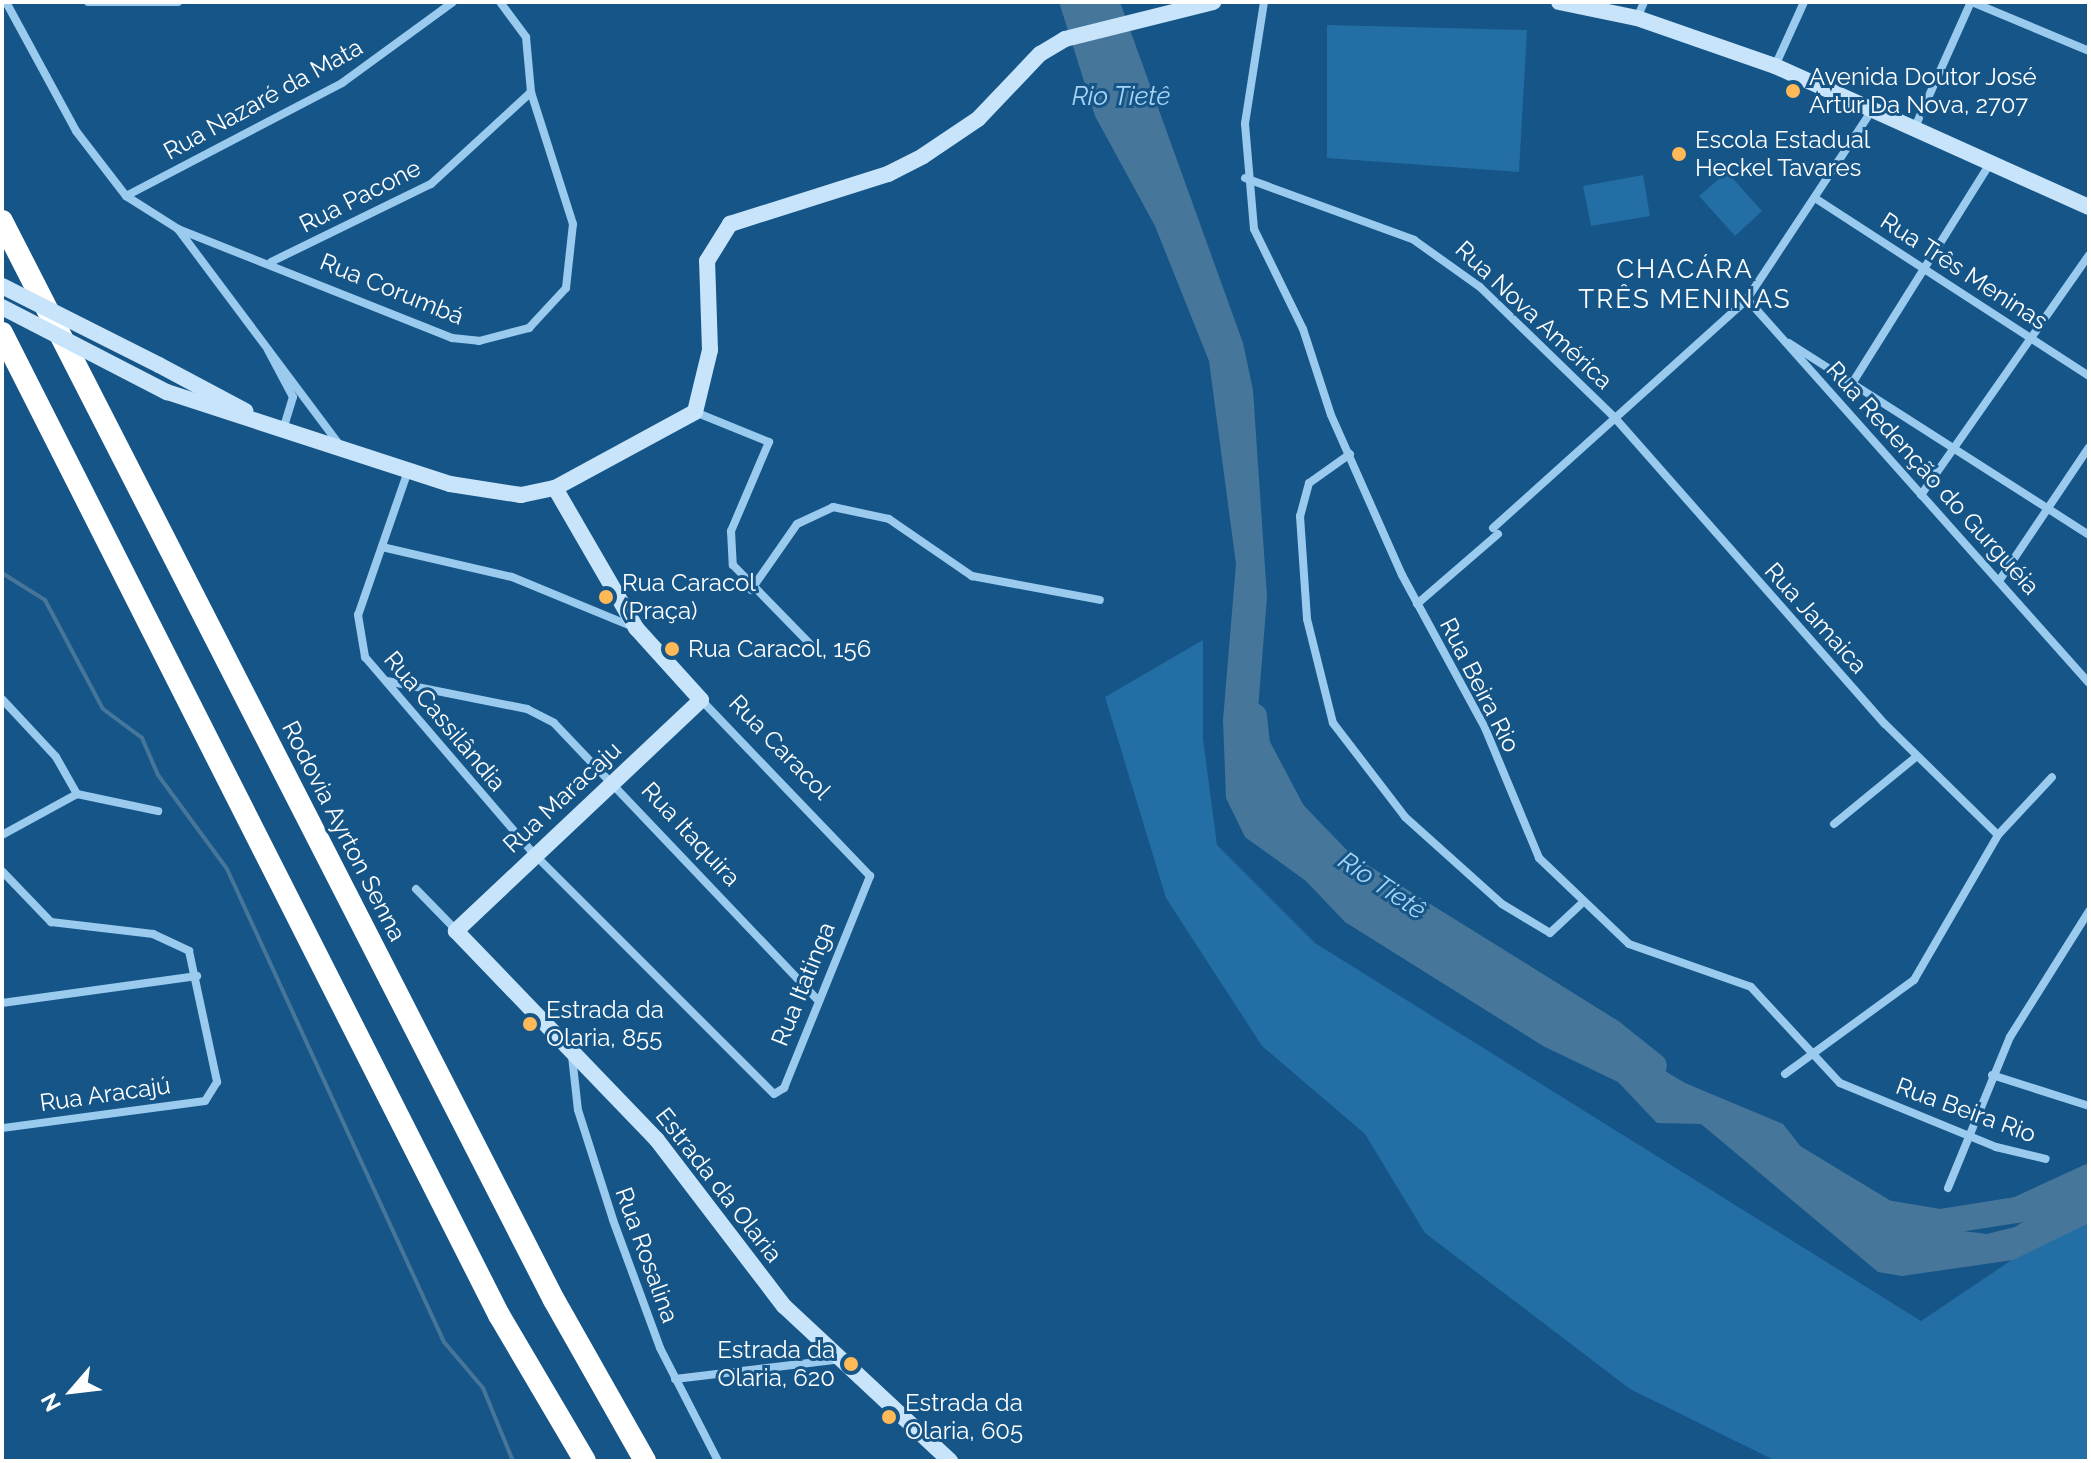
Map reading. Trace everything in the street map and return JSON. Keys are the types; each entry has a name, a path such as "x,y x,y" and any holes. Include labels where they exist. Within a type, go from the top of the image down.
{"highway":[{"name":"Rodovia Ayrton Senna","path":"2,221 554,1300 645,1461"},
{"path":"2,333 577,1461"},
{"path":"551,1408 585,1461"}],"main road":[{"path":"2,307 167,392 487,493 555,488 695,412 710,350 707,261 721,232 754,211 845,188 923,156 978,119 1040,54 1065,39 1150,13 1203,2"},
{"path":"1559,2 1641,10 1915,127 2089,207"},
{"path":"2,286 260,420"},
{"name":"Rua Caracol","path":"555,488 636,628 701,700"},
{"name":"Rua Maracaju","path":"456,931 534,854 701,700"},
{"name":"Estrada da Olaria","path":"456,931 657,1140 834,1360 950,1461"}],"street":[{"path":"6,2 76,131 126,196 178,229 339,444"},
{"path":"88,2 127,8 178,2"},
{"name":"Rua Nazaré da Mata","path":"126,196 342,83 453,2"},
{"name":"Rua Corumbá","path":"178,229 271,262 452,338 479,341 529,328 566,288 574,261 573,224 531,92 526,37 500,2"},
{"name":"Rua Beira Rio","path":"1264,2 1245,178 1254,229 1303,329 1350,454 1417,604 1485,728 1539,858 1581,904 1647,954 1751,987 1840,1083 1967,1136 2046,1159"},
{"path":"1775,66 1804,2"},
{"path":"1915,127 1972,2 2089,51"},
{"name":"Rua Pacone","path":"271,262 431,184 531,92"},
{"path":"1417,604 1747,299 1818,200 1872,109"},
{"path":"1853,382 1992,162"},
{"name":"Rua Nova América","path":"1245,178 1437,253 1615,418"},
{"name":"Rua Três Meninas","path":"1818,200 2089,376"},
{"path":"1921,495 1958,449 2089,255"},
{"name":"Rua Redenção do Gurguéia","path":"1747,299 2089,683"},
{"path":"1778,336 2089,535"},
{"path":"267,349 293,397 284,427"},
{"path":"695,412 757,432 770,447 731,531 733,565 751,590 810,644"},
{"name":"Rua Jamaica","path":"1615,418 1917,756 1998,835"},
{"path":"1999,581 2089,447"},
{"path":"1350,454 1309,483 1300,516 1303,588 1324,701 1341,736 1405,817 1528,923 1553,932 1581,904"},
{"name":"Rua Cassilândia","path":"408,470 356,635 386,681 534,854 764,1091"},
{"path":"751,590 797,524 833,507 889,519 972,576 1100,600"},
{"path":"382,547 512,577 636,628"},
{"name":"Rua Itaquira","path":"386,681 542,714 614,781 817,999"},
{"path":"2,699 56,757 77,794"},
{"name":"Rua Caracol","path":"701,700 870,876"},
{"path":"1834,824 1917,756"},
{"path":"1785,1074 1928,965 1998,835 2052,777"},
{"path":"2,835 77,794 158,811"},
{"path":"2,871 51,922 175,942 194,960 197,976 2,1003"},
{"name":"Rua Itatinga","path":"764,1091 784,1088 817,999 870,876"},
{"path":"416,889 456,931"},
{"path":"1948,1188 1992,1075 2028,1002 2089,911"},
{"name":"Rua Aracajú","path":"2,1128 212,1097 217,1082 197,976"},
{"name":"Rua Rosalina","path":"572,1051 592,1162 675,1379 718,1461"},
{"path":"1992,1075 2089,1106"},
{"path":"675,1379 834,1360"}],"shaded area":[{"path":"1327,25 1527,30 1519,172 1327,158"},
{"path":"1727,172 1762,211 1735,236 1699,196"},
{"path":"1643,175 1650,216 1591,226 1583,186"},
{"path":"1203,640 1203,739 1217,845 1315,943 1921,1321 2089,1208 2089,1461 1776,1461 1630,1389 1425,1233 1365,1134 1262,1046 1166,898 1105,697"}],"water":[{"name":"Rio Tietê","path":"1059,2 1120,2 1243,343 1253,390 1267,597 1254,760 1273,800 1307,823 1335,867 1396,890 1407,917 1685,1083 1783,1124 1827,1180 1897,1223 1987,1234 2015,1227 2089,1178 2089,1223 2013,1260 1902,1276 1878,1272 1701,1124 1657,1123 1618,1082 1543,1046 1345,922 1306,881 1245,837 1226,798 1223,720 1236,564 1209,361 1155,226 1095,116"}],"waterway":[{"path":"2,573 45,600 103,709 142,738 158,775 227,869 444,1342 483,1388 513,1461"},
{"name":"Rio Tietê","path":"1254,716 1257,745 1293,813 1343,865 1610,1031 1654,1066"},
{"name":"Rio Tietê","path":"1793,1157 1886,1213 1940,1222 2017,1210 2089,1177"}],"place":[{"name":"Avenida Doutor José Artur Da Nova, 2707","path":"1793,91"},
{"name":"Escola Estadual Heckel Tavares","path":"1679,154"},
{"name":"Rua Caracol (Praça)","path":"606,597"},
{"name":"Rua Caracol, 156","path":"672,649"},
{"name":"Estrada da Olaria, 855","path":"530,1024"},
{"name":"Estrada da Olaria, 620","path":"851,1364"},
{"name":"Estrada da Olaria, 605","path":"889,1417"}],"district":[{"name":"CHACÁRA TRÊS MENINAS","path":"1685,285"}]}
